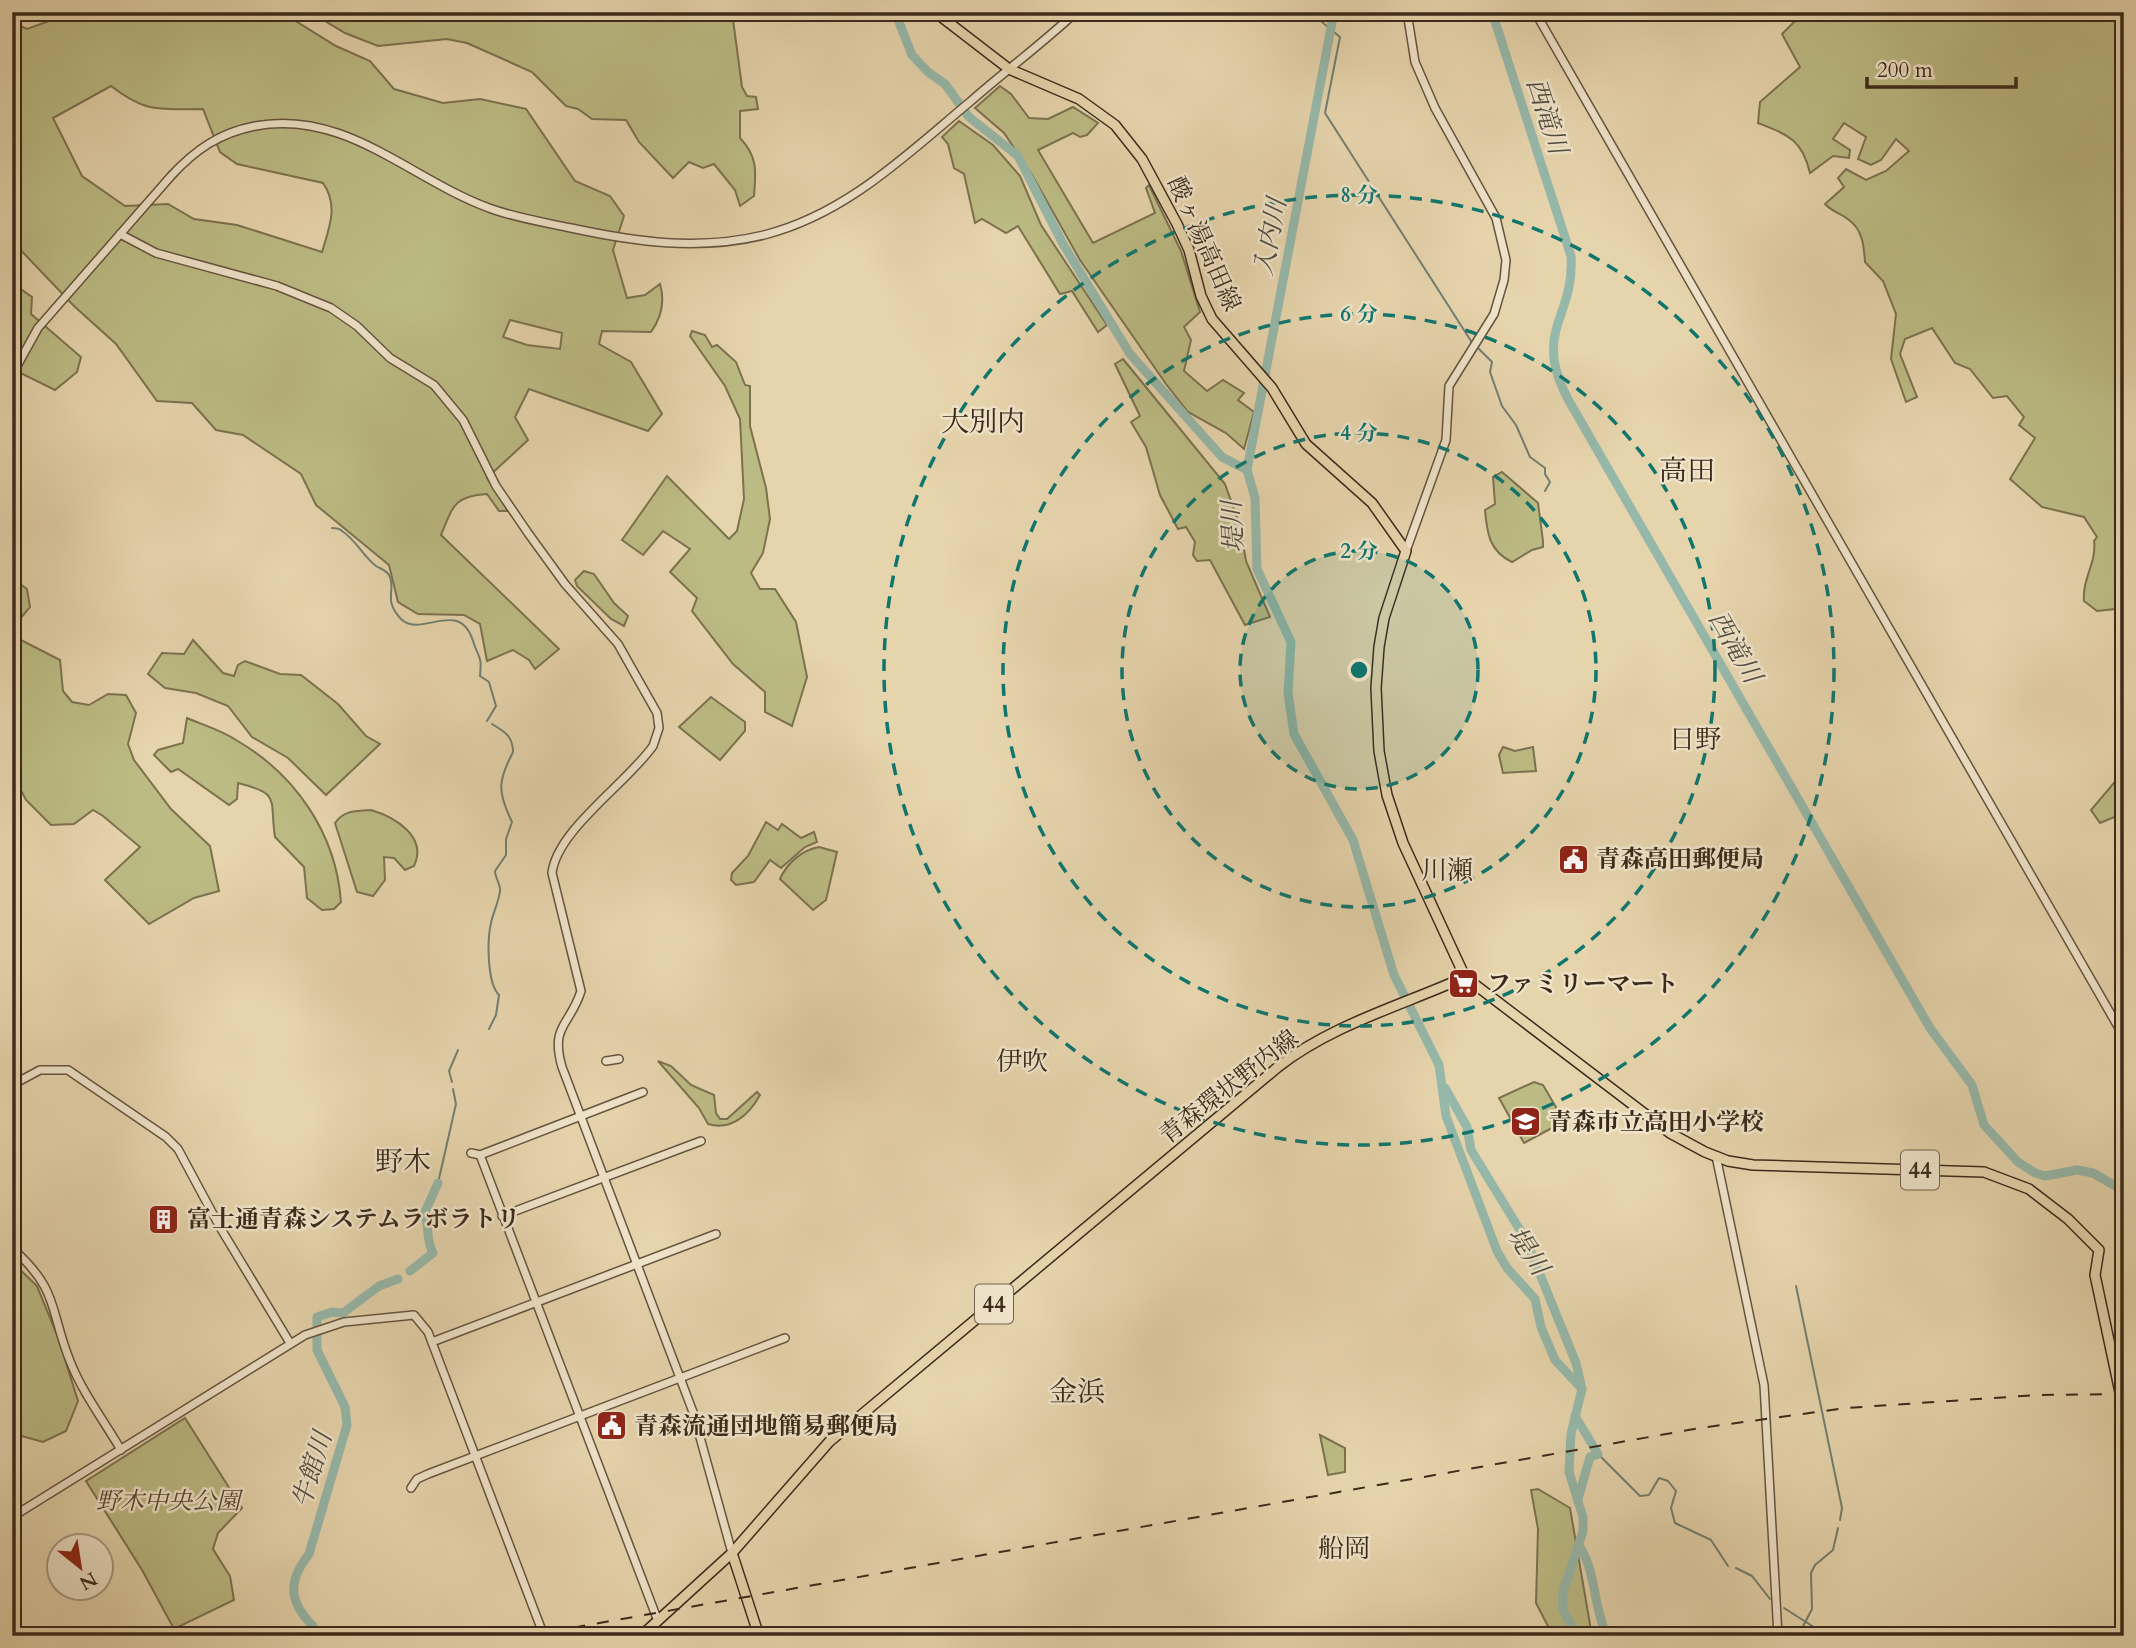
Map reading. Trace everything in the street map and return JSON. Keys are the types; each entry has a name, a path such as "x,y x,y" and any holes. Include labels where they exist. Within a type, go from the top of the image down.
{"main road":[{"name":"酸ヶ湯高田線","path":"935,12 1009,69 1091,105 1129,141 1151,175 1185,242 1201,296 1212,319 1272,388 1306,444 1372,503 1406,551"},
{"path":"1406,551 1384,618 1379,647 1376,688 1379,751 1387,794 1403,843 1465,977"},
{"name":"青森環状野内線","path":"641,1636 732,1552 830,1442 1278,1067 1326,1037 1465,977"},
{"name":"44","path":"1465,977 1670,1133 1716,1156 1753,1165 1984,1172 2029,1189 2068,1219 2099,1250 2095,1275 2124,1411"},
{"path":"732,1552 759,1636"}],"street":[{"path":"12,375 38,328 120,234 194,153 229,133 267,124 306,124 342,133 460,195 507,214 632,241 685,245 760,236 819,216 873,183 1076,12"},
{"path":"1406,551 1446,440 1449,386 1497,307 1506,260 1496,218 1435,108 1415,62 1407,12"},
{"path":"1535,12 2124,1037"},
{"path":"120,234 156,253 277,286 331,308 357,326 390,358 434,386 463,420 496,486 521,523 565,584 610,633 654,705 659,728 653,746 560,847 552,865 581,991 560,1031 557,1044 701,1436 732,1552"},
{"path":"606,1061 619,1059"},
{"path":"12,1085 40,1070 68,1070 166,1137 178,1149 221,1229 290,1343"},
{"path":"643,1092 475,1154 502,1216 658,1621"},
{"path":"502,1216 701,1141"},
{"path":"1716,1156 1763,1385 1778,1636"},
{"path":"432,1342 716,1234"},
{"path":"12,1248 46,1286 56,1308 69,1360 121,1450"},
{"path":"12,1517 305,1335 358,1320 414,1315 424,1323 432,1342 544,1636"},
{"path":"411,1488 425,1475 785,1338"}],"green space":[{"path":"74,12 281,12 336,46 370,61 394,89 443,103 480,99 526,109 575,181 610,196 624,216 613,250 627,298 645,295 660,284 662,303 660,315 651,332 602,331 599,344 631,362 662,414 648,431 529,389 515,417 528,440 487,478 508,511 499,511 487,494 468,497 456,504 441,535 559,649 535,669 529,660 513,650 487,661 480,624 464,615 418,614 398,602 389,565 316,505 301,474 243,435 216,430 192,403 157,401 116,344 74,306 12,241 12,22 27,29","holes":["111,86 145,106 203,109 220,152 237,164 323,183 332,209 322,252 237,225 194,219 168,204 125,206 82,176 53,118","510,320 562,333 560,349 527,345 503,337"]},
{"path":"310,12 732,12 742,87 747,96 756,97 758,109 740,111 740,138 753,158 754,196 740,206 735,190 714,164 703,168 689,162 673,178 639,142 626,120 592,119 578,109 566,106 532,72 467,43 447,39 378,46 345,33"},
{"path":"1814,12 2124,12 2124,608 2097,611 2084,601 2085,585 2097,537 2084,517 2042,507 2010,479 2035,438 2019,425 2024,417 2007,396 1993,398 1970,369 1955,363 1932,328 1905,339 1900,354 1917,397 1906,402 1891,359 1896,314 1883,281 1865,262 1860,234 1854,224 1825,204 1844,187 1838,178 1846,169 1866,180 1886,171 1909,151 1896,139 1881,160 1871,165 1858,159 1866,137 1844,123 1833,139 1850,150 1849,158 1833,156 1810,173 1798,145 1786,135 1758,123 1760,102 1800,67 1782,34 1794,22"},
{"path":"1000,86 1011,94 1029,118 1048,119 1073,107 1098,123 1087,135 1080,137 1073,133 1038,150 1093,243 1155,213 1146,188 1149,185 1181,251 1200,312 1184,327 1191,340 1184,371 1207,391 1223,380 1244,393 1238,400 1254,412 1244,449 1226,433 1188,412 1080,260 1031,173 1004,133 975,108"},
{"path":"959,121 993,145 1020,176 1041,225 1107,325 1098,332 1072,291 1060,294 1018,226 1006,233 982,219 975,223 964,174 954,168 948,144 942,137"},
{"path":"12,283 32,297 31,314 81,357 77,372 55,390 12,369"},
{"path":"692,331 705,335 712,347 717,345 736,362 745,385 750,386 750,426 766,488 770,519 763,553 751,573 760,589 775,589 796,622 807,677 792,726 765,712 765,692 733,664 692,611 697,598 670,572 690,549 663,531 643,555 622,540 667,476 729,539 737,531 744,499 740,419 725,386 690,336"},
{"path":"1123,359 1225,484 1240,526 1246,561 1270,617 1245,625 1210,560 1197,561 1193,555 1195,542 1186,527 1178,529 1160,495 1146,447 1131,422 1140,416 1115,364"},
{"path":"1502,472 1538,503 1543,541 1543,547 1512,562 1494,547 1488,534 1485,510 1495,504 1493,477"},
{"path":"584,571 594,574 614,603 628,616 624,626 611,619 577,586 575,580"},
{"path":"12,578 27,589 30,607 14,626 17,638 60,660 63,691 72,702 89,705 108,694 126,695 136,713 128,744 134,760 171,809 210,846 219,891 194,898 149,924 105,880 140,847 93,810 74,824 51,825 26,800 12,773"},
{"path":"193,640 223,673 234,676 238,665 245,661 280,674 301,675 338,704 366,736 380,744 326,795 288,758 252,737 228,706 196,693 165,688 148,674 162,653 184,654"},
{"path":"711,697 745,722 745,731 720,760 679,727"},
{"path":"187,718 236,740 277,770 294,788 309,808 331,852 341,902 334,909 322,910 307,898 304,867 275,837 271,800 267,795 238,783 237,799 229,805 178,769 171,772 154,755 158,750 183,743"},
{"path":"1503,747 1515,751 1533,747 1536,771 1503,773 1499,755"},
{"path":"2124,771 2124,813 2100,823 2091,810"},
{"path":"371,810 399,823 413,837 417,846 414,866 405,870 394,858 384,857 385,880 373,896 357,892 335,823 346,813"},
{"path":"766,822 778,830 782,824 801,838 814,832 817,842 805,847 781,868 770,860 754,882 736,885 731,880 732,873 748,856"},
{"path":"819,847 837,852 826,900 813,910 780,879 796,858"},
{"path":"658,1061 671,1066 691,1085 714,1095 716,1113 720,1119 727,1119 757,1092 760,1095 738,1120 724,1125 708,1124 699,1108"},
{"path":"1534,1082 1543,1085 1560,1114 1552,1128 1524,1143 1499,1098"},
{"path":"12,1262 37,1286 58,1337 78,1401 66,1431 43,1442 18,1435 12,1430"},
{"name":"野木中央公園","path":"185,1418 242,1508 218,1533 213,1549 230,1576 234,1600 174,1629 142,1570 86,1481"},
{"path":"1320,1435 1345,1448 1345,1472 1328,1475"},
{"path":"1538,1489 1570,1508 1592,1636 1553,1636 1536,1603 1538,1529 1531,1490"}],"waterway":[{"name":"堤川","path":"895,12 912,55 928,72 945,84 969,117 1018,156 1063,244 1130,354 1222,457 1247,470 1255,498 1257,569 1291,642 1288,693 1294,734 1353,840 1394,975 1439,1065 1446,1116 1497,1251 1507,1268 1535,1299 1541,1327 1555,1360 1582,1389"},
{"path":"1320,12 1322,22 1340,37 1325,113 1471,341"},
{"name":"入内川","path":"1247,470 1334,12"},
{"name":"西滝川","path":"1492,12 1571,256 1571,277 1554,341 1558,377 1569,401 1930,1028 1972,1085 1984,1125 2018,1162 2035,1173 2045,1176 2077,1170 2093,1173 2124,1191"},
{"path":"1477,347 1492,362 1490,372 1502,406 1516,425 1530,457 1545,468 1550,482 1545,491"},
{"path":"332,528 347,535 371,562 388,573 392,585 392,606 401,619 409,624 419,625 449,620 459,622 467,628 480,657 480,676 489,682 496,706 487,721"},
{"path":"489,1029 496,1015 499,995 492,981 489,950 491,923 500,891 495,871 506,855 506,839 512,822 501,786 504,771 513,752 509,738 492,724"},
{"path":"452,1082 449,1071 458,1050"},
{"name":"堤川","path":"1445,1088 1467,1127 1471,1150 1526,1240 1576,1363 1582,1389 1571,1434 1569,1472 1583,1517 1583,1531 1563,1592 1563,1610 1577,1636"},
{"path":"438,1183 456,1104 453,1089"},
{"name":"牛館川","path":"410,1271 433,1253 429,1244 425,1212 438,1183"},
{"name":"牛館川","path":"312,1636 313,1626 295,1600 294,1583 309,1554 347,1425 345,1407 317,1350 317,1317 332,1312 343,1313 379,1286 398,1279"},
{"path":"1796,1286 1842,1508 1840,1520"},
{"path":"1575,1416 1598,1454 1590,1457 1578,1499"},
{"path":"1598,1454 1640,1496 1649,1495 1659,1478 1668,1481 1676,1491 1671,1508 1675,1523 1711,1540 1728,1566"},
{"path":"1798,1636 1812,1609 1811,1573 1815,1565 1833,1550 1838,1528"},
{"name":"堤川","path":"1580,1547 1589,1569 1607,1636"},
{"path":"1736,1568 1752,1576 1770,1599"},
{"path":"1784,1608 1820,1631 1836,1636"}],"railway":[{"path":"526,1636 1700,1428 1846,1408 2038,1395 2124,1394"}],"place":[{"name":"青森高田郵便局","path":"1573,859"},
{"name":"ファミリーマート","path":"1464,984"},
{"name":"青森市立高田小学校","path":"1525,1122"},
{"name":"富士通青森システムラボラトリ","path":"164,1219"},
{"name":"青森流通団地簡易郵便局","path":"611,1426"}],"district":[{"name":"大別内","path":"983,422"},
{"name":"高田","path":"1687,471"},
{"name":"日野","path":"1695,739"},
{"name":"川瀬","path":"1447,870"},
{"name":"伊吹","path":"1022,1061"},
{"name":"野木","path":"403,1162"},
{"name":"金浜","path":"1077,1392"},
{"name":"船岡","path":"1344,1548"}]}
